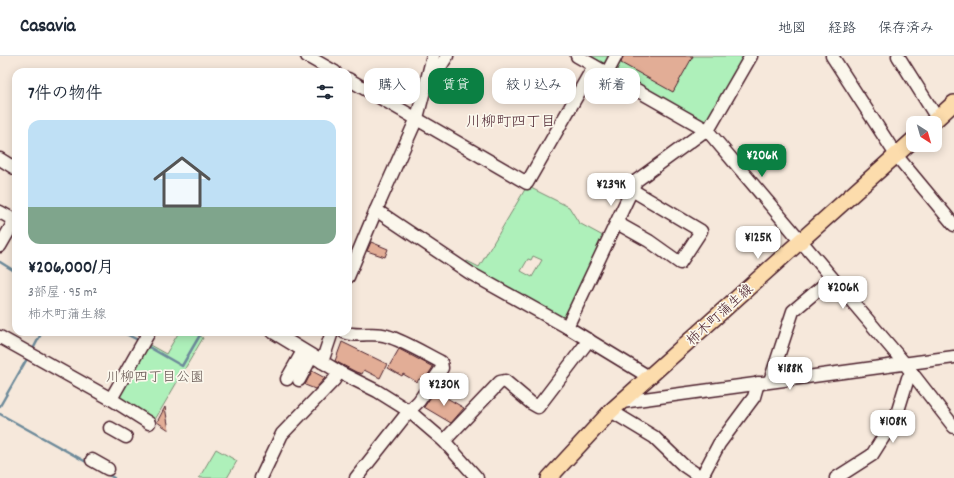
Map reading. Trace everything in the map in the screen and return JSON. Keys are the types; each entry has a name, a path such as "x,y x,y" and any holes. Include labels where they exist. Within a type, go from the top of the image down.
{"main road":[{"path":"939,116 954,103"},
{"name":"柿木町蒲生線","path":"549,478 617,406 906,146"}],"street":[{"path":"307,56 328,68"},
{"path":"430,68 433,56"},
{"path":"440,68 447,56"},
{"path":"576,56 598,68"},
{"path":"610,68 616,56"},
{"path":"567,327 636,181 710,127 751,56"},
{"path":"832,56 896,154 954,225"},
{"path":"898,56 932,116"},
{"path":"352,81 527,183 594,66"},
{"path":"352,267 417,118 428,79"},
{"path":"640,92 707,130 905,364 954,427"},
{"path":"0,159 12,166"},
{"path":"617,223 680,263 701,231 632,190"},
{"path":"376,210 470,273 567,327 649,377"},
{"path":"0,212 12,218"},
{"path":"0,246 12,225"},
{"path":"770,381 793,311 832,278"},
{"path":"352,335 387,335 441,362 442,368 419,401 409,411 356,478"},
{"path":"111,399 147,336"},
{"path":"280,336 339,372 377,391 409,411 444,441 477,478"},
{"path":"287,379 312,356 329,336"},
{"path":"0,337 38,356 111,399 121,408 149,423"},
{"path":"444,441 500,382 505,382 531,403 538,406 589,340"},
{"path":"299,380 312,356"},
{"path":"617,406 770,381 954,357"},
{"path":"261,478 282,434 334,380 339,372"},
{"path":"836,478 872,455 896,417 908,378 913,374"},
{"path":"617,406 654,437 683,465 702,478 719,444 754,397 758,383"},
{"path":"110,428 126,437"},
{"path":"92,460 108,469"}],"green space":[{"path":"577,56 750,56 708,126 640,90 640,68 599,68"},
{"path":"527,186 569,207 579,223 603,236 605,240 565,322 464,265 467,261 479,267","holes":["533,256 542,260 532,277 521,271 528,259 531,260"]},
{"name":"川柳四丁目公園","path":"177,336 200,336 203,338 153,423 117,399 148,344 166,354"},
{"path":"216,449 237,461 227,478 199,478"}],"building":[{"path":"623,56 693,56 673,92 640,74 640,68 630,68 621,63"},
{"path":"371,242 388,249 385,257 367,251"},
{"path":"342,342 387,364 380,378 364,370 362,374 356,372 335,361"},
{"path":"399,349 433,367 424,381 419,379 417,382 388,368"},
{"path":"312,371 325,378 315,389 305,385"},
{"path":"435,391 464,408 451,423 424,407"},
{"path":"165,407 169,430 157,422"}],"waterway":[{"path":"0,262 12,270"},
{"path":"32,351 40,336"},
{"path":"130,336 138,340"},
{"path":"147,346 182,366 199,336"},
{"path":"0,406 28,357"},
{"path":"0,414 88,463"},
{"path":"107,474 114,478"}],"district":[{"name":"川柳町四丁目","path":"511,121"}]}
